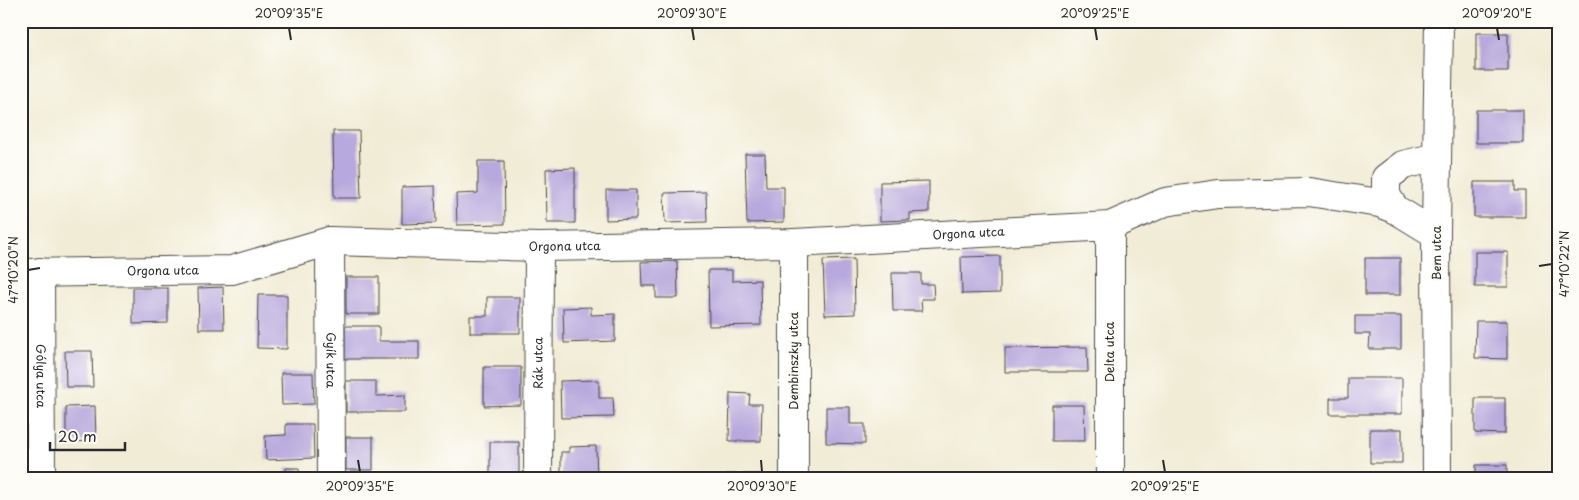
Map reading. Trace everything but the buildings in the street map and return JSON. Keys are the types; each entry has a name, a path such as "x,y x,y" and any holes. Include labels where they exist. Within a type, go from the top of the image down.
{"street":[{"name":"Bem utca","path":"1438,479 1436,234 1439,25"},
{"path":"1395,209 1386,196 1386,178 1403,165 1437,157"},
{"path":"1110,226 1166,202 1218,194 1309,192 1379,203 1395,209 1436,234"},
{"name":"Orgona utca","path":"30,272 232,270 330,241 539,247 794,243 1110,226"},
{"name":"Delta utca","path":"1110,226 1110,479"},
{"name":"Gyík utca","path":"330,241 331,479"},
{"name":"Dembinszky utca","path":"794,243 794,479"},
{"name":"Rák utca","path":"538,479 539,247"},
{"name":"Gólya utca","path":"30,272 42,479"}]}
